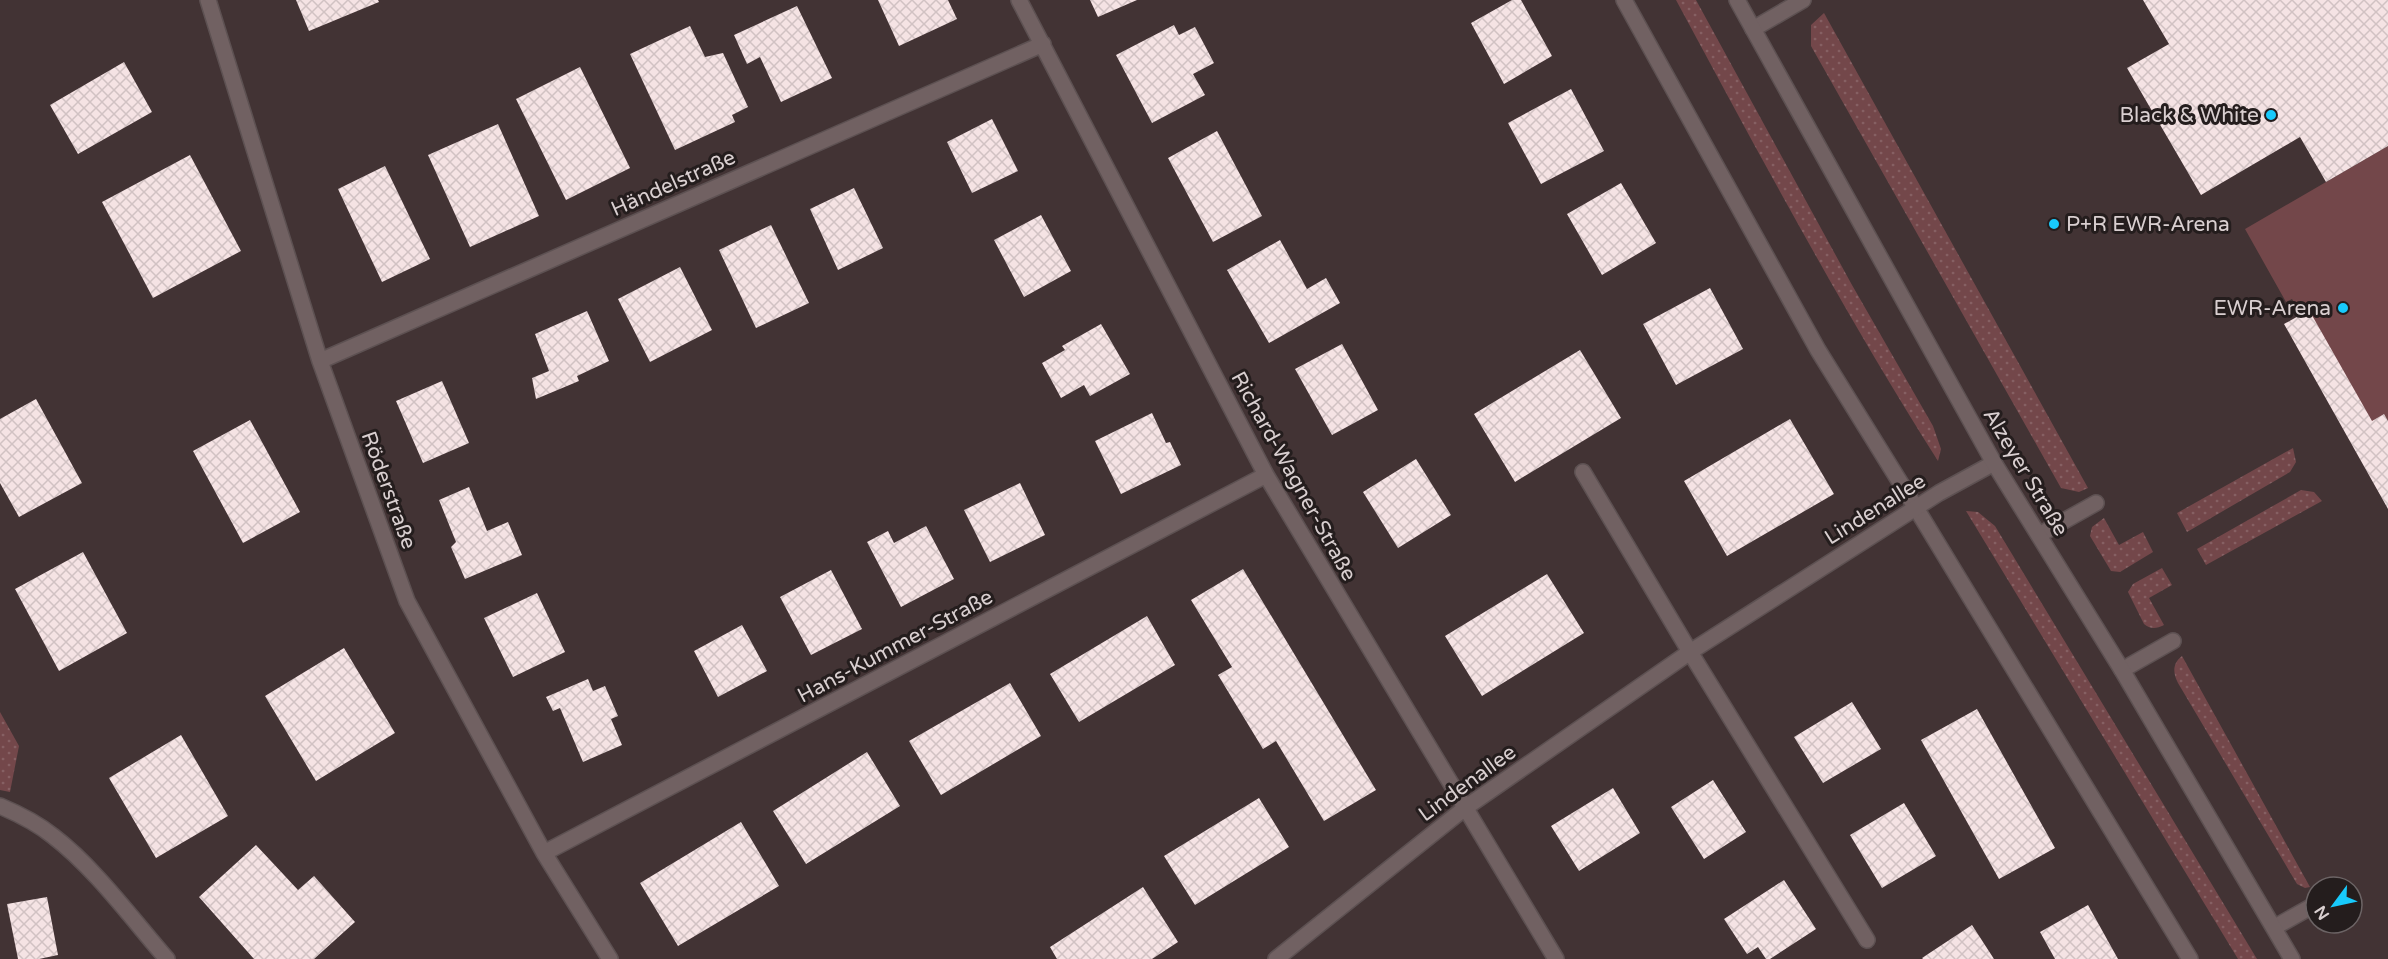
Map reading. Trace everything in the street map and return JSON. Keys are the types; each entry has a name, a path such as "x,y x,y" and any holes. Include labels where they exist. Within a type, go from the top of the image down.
{"street":[{"name":"Röderstraße","path":"208,0 320,361 407,601 544,853 610,959"},
{"name":"Richard-Wagner-Straße","path":"1019,0 1266,476 1556,959"},
{"path":"1624,0 1818,350 2190,959"},
{"name":"Alzeyer Straße","path":"1737,0 1994,463 2122,670 2292,959"},
{"path":"1753,29 1803,0"},
{"name":"Händelstraße","path":"320,361 1043,44"},
{"name":"Lindenallee","path":"1276,959 1465,808 1690,652 1916,508 1994,463"},
{"path":"1583,472 1690,652 1867,940"},
{"name":"Hans-Kummer-Straße","path":"544,853 1266,476"},
{"path":"2039,535 2096,503"},
{"path":"2122,670 2173,641"},
{"path":"0,806 22,816 54,836 90,870 167,959"},
{"path":"2275,927 2304,911"}],"shaded area":[{"path":"1676,0 1696,0 1852,285 1933,426 1941,449 1938,461 1836,290"},
{"path":"1824,13 2088,488 2079,492 2061,488 1811,46 1811,25"},
{"name":"EWR-Arena","path":"2388,146 2388,468 2292,299 2286,302 2245,229"},
{"path":"2293,448 2296,462 2290,472 2187,532 2177,513"},
{"path":"2301,490 2314,492 2322,501 2206,565 2197,549"},
{"path":"1966,511 1978,512 1995,526 2257,959 2238,959"},
{"path":"2104,518 2119,545 2143,532 2153,552 2120,572 2111,571 2090,536 2092,527"},
{"path":"2162,568 2172,585 2149,598 2164,625 2151,628 2144,624 2128,592 2133,584"},
{"path":"2182,656 2304,876 2304,888 2297,884 2178,683 2174,669 2176,662"},
{"path":"0,712 19,746 10,792 0,790"}],"building":[{"path":"296,0 378,0 379,2 309,31"},
{"path":"878,0 948,0 957,19 899,46"},
{"path":"1090,0 1137,0 1098,17"},
{"path":"1512,0 1521,0 1552,56 1504,84 1471,23"},
{"name":"Black & White","path":"2143,0 2388,0 2388,146 2326,182 2300,137 2201,195 2127,68 2169,44"},
{"path":"797,6 832,78 781,102 760,57 747,64 734,35"},
{"path":"1174,25 1179,35 1195,27 1214,63 1193,74 1205,95 1152,123 1116,55"},
{"path":"690,26 705,57 723,53 748,107 732,115 735,122 675,150 630,54"},
{"path":"124,62 152,112 78,154 50,105"},
{"path":"580,67 630,168 566,200 516,99"},
{"path":"1571,89 1604,151 1541,184 1508,123"},
{"path":"992,119 1018,171 972,193 947,142"},
{"path":"498,124 539,216 470,247 428,155"},
{"path":"1217,131 1262,216 1213,242 1168,158"},
{"path":"190,155 241,251 153,298 102,202"},
{"path":"385,166 430,259 382,282 338,189"},
{"path":"1621,183 1656,243 1602,275 1567,214"},
{"path":"854,188 883,248 838,270 810,209"},
{"path":"1041,215 1071,271 1024,297 994,240"},
{"path":"771,225 809,303 756,328 719,250"},
{"path":"1280,240 1307,289 1326,278 1340,303 1269,343 1227,270"},
{"path":"680,267 712,330 650,362 618,299"},
{"path":"1710,288 1743,349 1676,385 1643,324"},
{"path":"2309,310 2372,421 2384,414 2388,421 2388,509 2284,324"},
{"path":"587,311 609,361 577,376 579,381 536,399 532,378 549,371 535,334"},
{"path":"1101,324 1130,374 1090,396 1084,385 1061,398 1042,363 1065,350 1062,346"},
{"path":"1342,344 1378,410 1332,435 1295,369"},
{"path":"1580,350 1621,418 1515,482 1474,414"},
{"path":"442,381 469,443 423,463 396,401"},
{"path":"36,399 82,483 19,517 0,483 0,419"},
{"path":"1152,413 1166,443 1170,442 1181,465 1121,494 1095,441"},
{"path":"1790,419 1834,494 1727,556 1684,481"},
{"path":"250,420 300,512 243,543 193,451"},
{"path":"1416,459 1451,515 1398,548 1363,492"},
{"path":"1020,483 1045,535 990,562 964,510"},
{"path":"469,487 487,531 508,522 522,555 465,579 451,547 456,542 439,500"},
{"path":"926,526 954,579 901,607 867,542 888,531 894,543"},
{"path":"83,552 127,633 59,671 15,589"},
{"path":"1243,569 1376,790 1324,821 1276,741 1263,749 1218,675 1232,667 1191,600"},
{"path":"831,570 862,629 811,655 780,597"},
{"path":"1547,574 1584,633 1482,696 1445,636"},
{"path":"537,593 565,652 513,677 484,618"},
{"path":"1147,616 1175,665 1079,722 1050,674"},
{"path":"742,625 767,671 718,697 694,651"},
{"path":"344,648 395,733 316,781 265,696"},
{"path":"588,679 593,691 605,686 618,716 611,719 622,745 583,762 560,708 553,711 546,697"},
{"path":"1010,683 1041,736 941,795 909,741"},
{"path":"1852,702 1881,749 1823,783 1794,737"},
{"path":"1977,709 2055,848 1999,879 1921,740"},
{"path":"181,735 228,816 156,858 109,778"},
{"path":"867,752 900,806 806,864 773,811"},
{"path":"1713,780 1746,832 1704,859 1671,807"},
{"path":"1613,788 1640,833 1579,871 1551,826"},
{"path":"1259,798 1289,847 1195,905 1164,856"},
{"path":"1904,803 1936,856 1882,888 1850,835"},
{"path":"741,822 779,886 678,946 640,883"},
{"path":"256,845 298,890 314,876 355,922 314,959 254,959 199,897"},
{"path":"1784,880 1816,929 1770,959 1766,959 1758,947 1747,954 1724,919"},
{"path":"1143,887 1178,942 1152,959 1057,959 1050,947"},
{"path":"47,897 58,955 39,959 18,959 7,904"},
{"path":"2088,905 2118,959 2055,959 2040,932"},
{"path":"1972,925 1994,959 1922,958"}],"place":[{"name":"Black & White","path":"2271,115"},
{"name":"P+R EWR-Arena","path":"2054,224"},
{"name":"EWR-Arena","path":"2343,308"}]}
